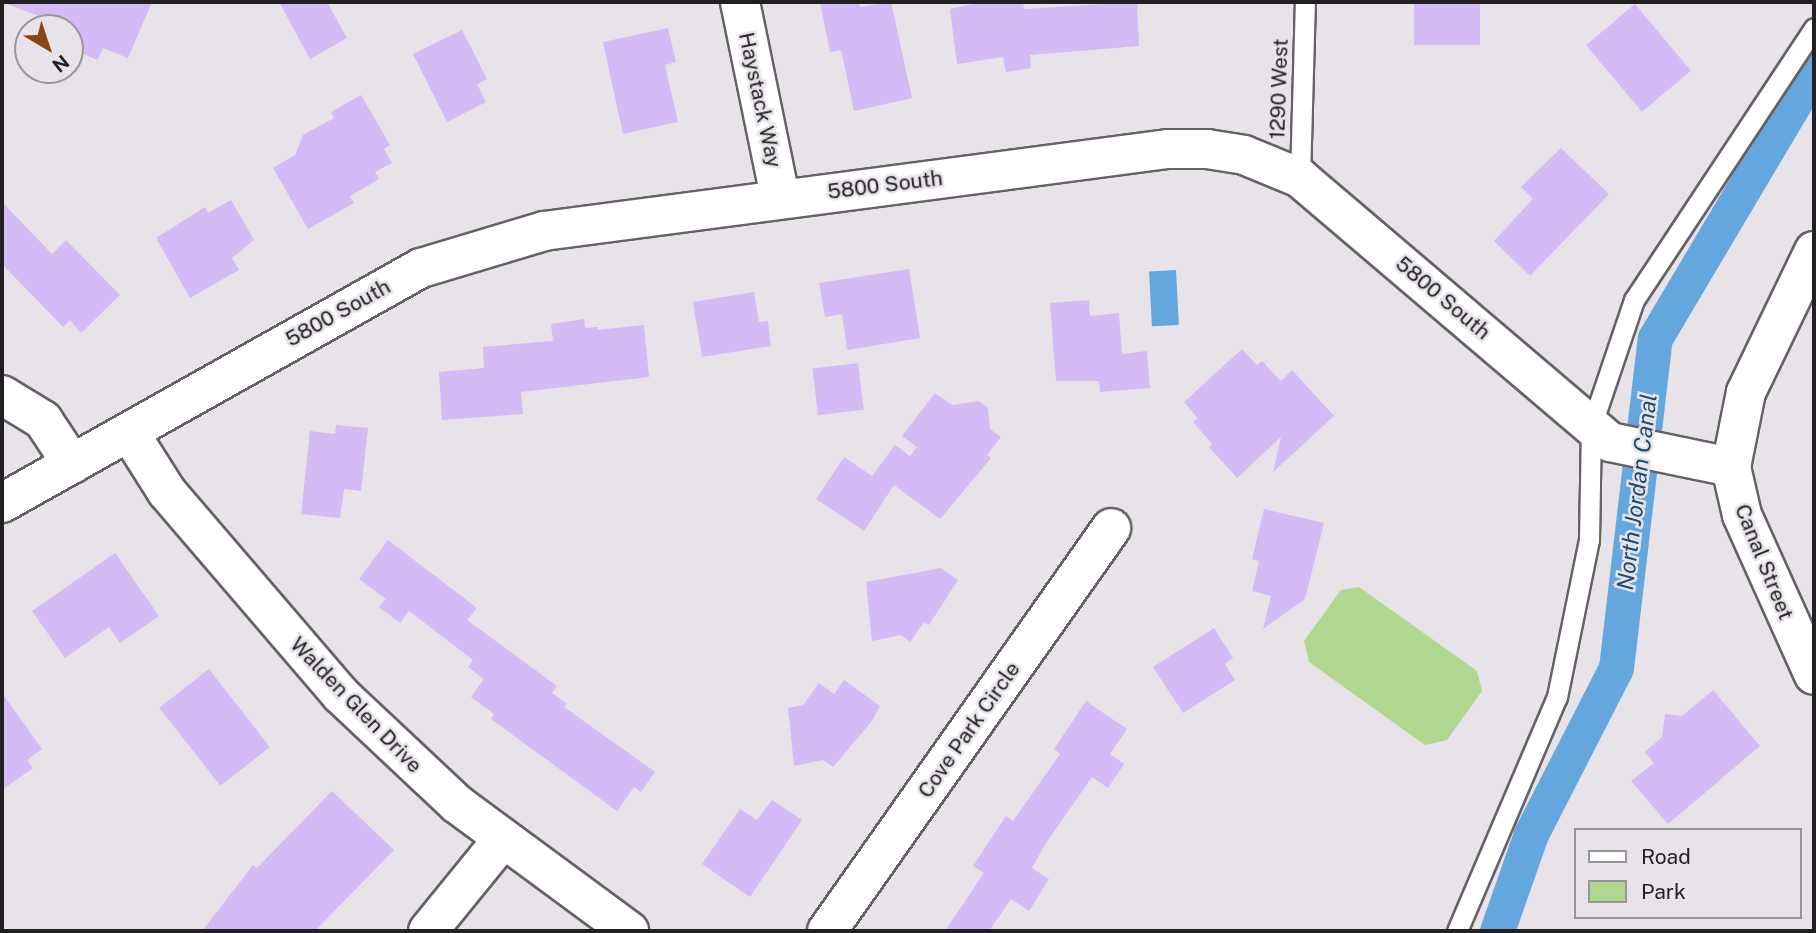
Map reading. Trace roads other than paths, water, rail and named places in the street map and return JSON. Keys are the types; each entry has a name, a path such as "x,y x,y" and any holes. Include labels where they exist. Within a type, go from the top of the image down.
{"street":[{"name":"Haystack Way","path":"740,2 780,198"},
{"name":"5800 South","path":"2,503 421,268 544,231 1168,149 1207,149 1244,155 1300,178 1600,435 1675,457 1731,467"},
{"name":"Canal Street","path":"1814,251 1746,392 1731,467 1741,514 1814,675"},
{"path":"2,395 43,421 72,464"},
{"name":"Walden Glen Drive","path":"129,432 167,492 332,686 422,772 502,840 629,931"},
{"name":"Cove Park Circle","path":"827,931 1111,528"},
{"path":"428,931 502,840"}],"lane":[{"name":"1290 West","path":"1300,178 1305,2"},
{"path":"1457,931 1557,697 1589,540 1600,435 1634,300 1814,28"}],"water":[{"path":"1176,270 1179,325 1152,326 1149,271"}],"waterway":[{"name":"North Jordan Canal","path":"1497,931 1531,834 1616,668 1655,338 1814,70"}]}
